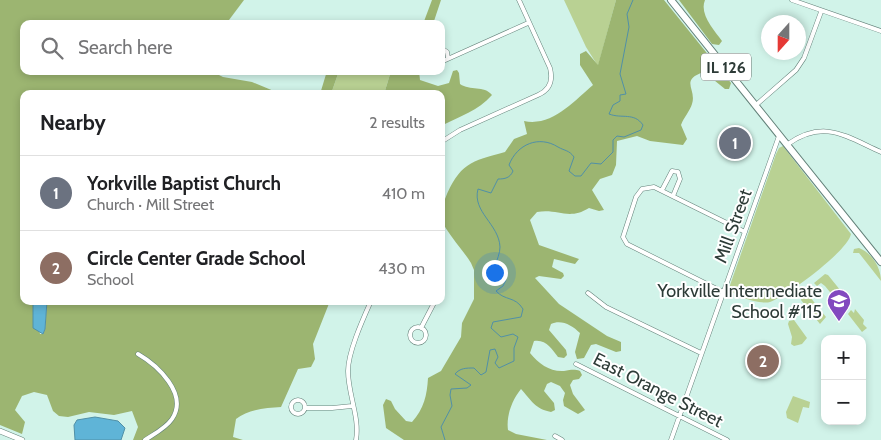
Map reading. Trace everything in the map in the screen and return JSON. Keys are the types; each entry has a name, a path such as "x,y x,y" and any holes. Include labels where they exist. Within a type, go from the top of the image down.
{"main road":[{"name":"IL 126","path":"672,0 780,134"},
{"path":"780,134 881,262"}],"street":[{"path":"445,139 460,130 538,95 547,89 552,79 550,68 519,0"},
{"path":"792,0 821,12 881,31"},
{"path":"756,105 800,64 821,12"},
{"path":"445,60 528,23"},
{"path":"445,50 448,52 448,58"},
{"path":"788,144 805,133 827,130 881,152"},
{"name":"Mill Street","path":"671,440 780,134"},
{"path":"662,190 668,174 672,171 678,172 680,179 673,196"},
{"path":"723,292 627,244 623,237 640,191 650,187 662,190 745,232"},
{"path":"588,293 606,307 701,353"},
{"path":"356,440 357,429 352,406 348,364 370,305"},
{"path":"421,328 433,305"},
{"path":"415,328 421,328 425,331 425,338 422,342 416,342 411,339 410,333 415,328"},
{"path":"138,354 161,373 172,388 177,402 172,419 145,440"},
{"name":"East Orange Street","path":"576,364 727,440"},
{"path":"305,408 352,406"},
{"path":"0,431 22,440"},
{"path":"555,436 562,440"}],"green space":[{"path":"0,0 244,0 229,20 20,20 20,75 219,75 252,82 271,90 20,90 20,305 34,305 40,334 43,334 47,305 328,305 313,344 315,359 311,367 298,369 281,407 252,411 236,419 233,437 243,440 133,440 138,427 132,411 114,415 89,412 68,417 59,416 53,411 47,395 34,392 22,396 15,410 25,422 22,434 0,425"},
{"path":"432,0 441,0 434,20 424,20"},
{"path":"564,0 616,0 598,66 586,47"},
{"path":"616,0 664,0 731,83 729,89 725,89 704,72 692,78 692,104 681,125 687,139 683,145 650,141 637,136 617,141 616,165 612,175 600,179 592,190 604,210 599,211 589,208 575,214 544,211 537,212 530,220 539,245 579,259 575,264 554,259 552,267 563,273 564,276 561,279 539,276 535,278 559,304 607,336 621,342 621,351 616,352 596,344 591,345 584,358 577,359 575,352 580,333 570,325 559,322 551,324 549,330 566,350 567,355 564,358 558,357 545,343 534,341 530,353 541,364 549,369 559,371 578,370 582,375 579,379 573,380 570,385 573,394 585,410 578,414 564,406 565,393 560,386 551,382 547,384 544,391 554,403 555,410 551,412 537,406 521,389 515,398 510,408 508,430 516,434 547,440 404,440 386,428 383,405 386,399 391,401 395,409 406,421 412,422 424,402 428,378 441,371 461,337 462,323 474,299 474,270 468,258 445,227 445,200 450,187 461,171 468,166 483,158 505,152 514,139 527,134 524,121 534,122 553,116 570,105 593,85 580,65 580,54 586,51 598,65"},
{"path":"679,0 705,0 704,11 722,41 719,45 712,44"},
{"path":"457,70 459,73 460,84 485,90 492,95 475,109 445,124 445,90 385,90 390,75 419,75 420,80 438,86 449,83 453,71"},
{"path":"326,75 338,75 332,90 321,90"},
{"path":"338,75 390,75 385,90 332,90"},
{"path":"783,146 851,234 839,251 816,272 778,298 766,303 741,297 729,288 776,154 779,148"},
{"path":"859,248 872,257 881,276 881,281 859,253 853,253 854,249"},
{"path":"825,274 828,275 849,301 843,308 825,286 821,283 817,286 814,283"},
{"path":"807,289 810,297 826,317 820,324 801,300 802,294"},
{"path":"855,309 864,320 863,324 867,328 862,332 848,314 851,310 854,313"},
{"path":"794,320 807,338 802,344 794,346 791,344 792,337 788,324 789,321"},
{"path":"793,396 810,402 809,408 803,407 798,423 787,418 786,412"}],"water":[{"path":"33,305 47,305 43,334 33,328"},
{"path":"95,417 118,421 125,428 121,440 75,440 74,425 77,420"}],"waterway":[{"path":"445,440 441,427 452,406 451,389 467,388 471,385 455,374 461,369 468,368 474,368 481,375 486,372 490,350 495,349 498,357 495,363 499,368 514,361 514,348 518,337 513,334 501,337 491,328 493,322 521,317 523,309 517,302 496,291 503,286 506,280 495,266 500,249 499,239 479,205 478,189 491,193 498,179 507,178 512,173 513,171 509,165 517,152 529,144 536,142 551,143 569,152 574,157 569,171 575,176 581,176 591,163 601,164 613,152 613,140 617,136 624,137 641,130 643,125 636,118 609,114 613,105 620,101 620,95 626,94 620,74 629,27 627,14 633,0"}],"place":[{"name":"Yorkville Baptist Church","path":"735,143"},
{"name":"Yorkville Intermediate School #115","path":"839,322"},
{"name":"Circle Center Grade School","path":"763,361"}]}
